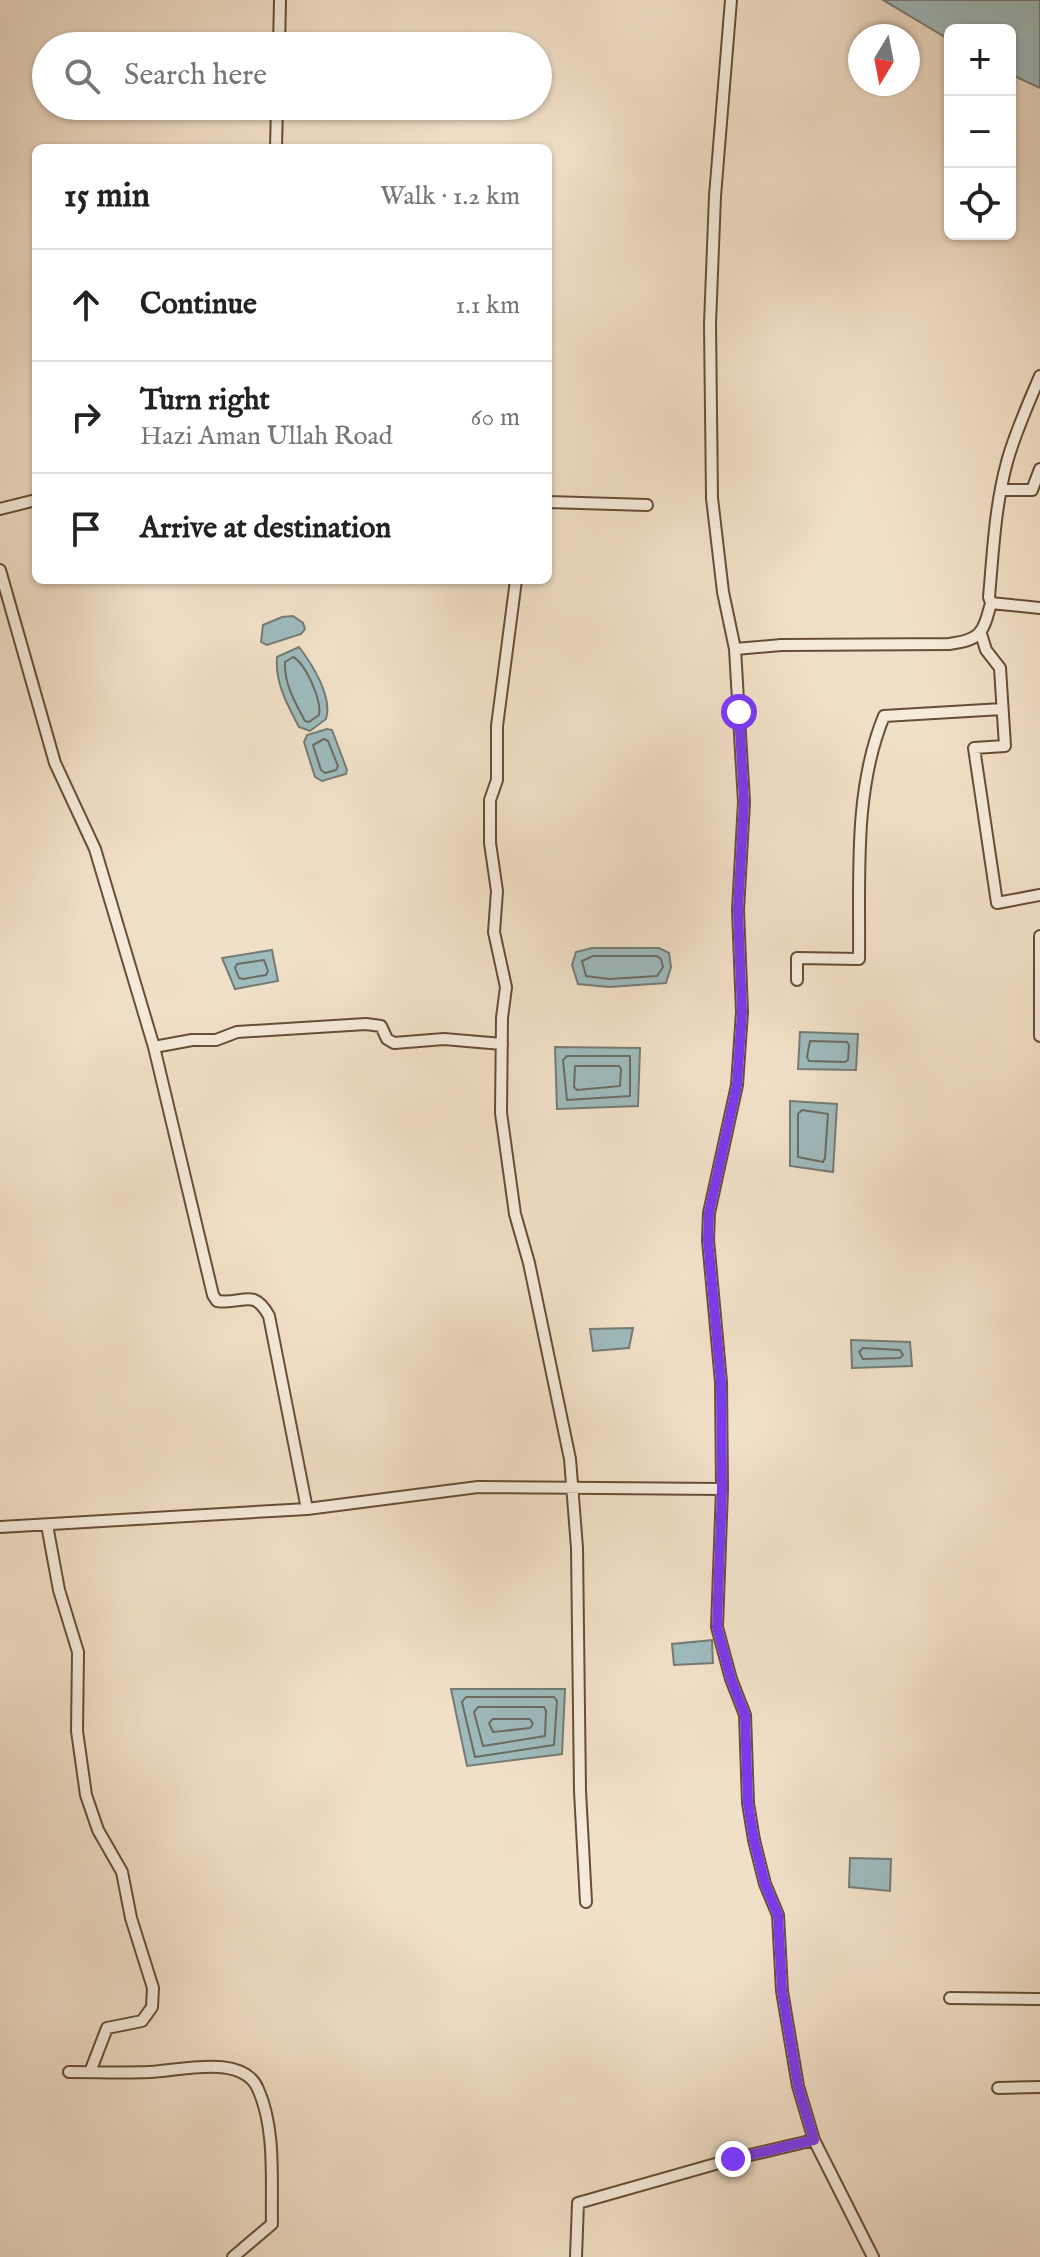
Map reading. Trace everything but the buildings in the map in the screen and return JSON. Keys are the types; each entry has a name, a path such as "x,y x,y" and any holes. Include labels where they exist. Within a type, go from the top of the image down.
{"street":[{"path":"279,32 280,0"},
{"path":"731,0 715,196 710,324 712,498 723,592 735,649 744,802 738,910 742,1012 737,1085 720,1156 709,1227 721,1382 722,1489 717,1627 731,1679 745,1715 748,1803 765,1884 778,1915 782,1991 798,2086 814,2140 873,2257"},
{"path":"276,144 277,120"},
{"path":"1040,376 1011,450 994,539 991,603 981,634 986,650 1000,668 1005,746 974,748 997,903 1040,895"},
{"path":"1002,490 1032,490 1040,469"},
{"path":"0,509 32,501"},
{"path":"552,502 647,505"},
{"path":"0,570 55,763 95,849 154,1047 213,1295 217,1301 225,1302 254,1298 261,1301 269,1316 307,1509"},
{"path":"515,584 497,726 497,780 490,800 490,843 497,891 494,932 506,987 501,1113 515,1214 529,1263 570,1459 577,1548 580,1791 586,1902"},
{"path":"991,603 1040,608"},
{"path":"735,649 781,645 949,644 970,641 981,634"},
{"path":"797,980 797,958 859,959 862,810 871,747 884,716 1002,709"},
{"path":"1040,936 1040,1036"},
{"path":"154,1047 192,1040 216,1040 237,1032 366,1024 378,1024 387,1039 394,1043 444,1039 502,1044"},
{"path":"0,1527 307,1509 478,1487 722,1489"},
{"path":"47,1525 59,1590 78,1652 77,1731 86,1795 98,1830 122,1872 131,1918 153,1988 152,2007 142,2021 107,2028 90,2072"},
{"path":"950,1998 1040,1999"},
{"path":"69,2072 152,2072 195,2066 233,2069 258,2086 269,2144 272,2224 233,2257"},
{"path":"998,2088 1040,2087"},
{"path":"576,2257 578,2203 733,2159 814,2140"}],"water":[{"path":"883,0 1040,0 1040,88 1016,77 1016,24 944,24 944,36"},
{"path":"293,616 303,623 305,629 301,634 267,645 261,642 263,625"},
{"path":"299,647 315,671 327,701 326,719 310,731 299,727 278,676 277,657"},
{"path":"332,730 347,770 346,774 322,781 315,777 304,742 307,735"},
{"path":"592,948 659,948 669,953 671,967 666,983 609,987 578,984 572,965 576,952"},
{"path":"272,950 278,981 235,989 222,958"},
{"path":"800,1032 858,1034 856,1070 798,1069"},
{"path":"555,1047 640,1048 638,1106 557,1109"},
{"path":"790,1101 837,1104 833,1172 790,1166"},
{"path":"633,1328 629,1348 593,1351 590,1329"},
{"path":"851,1340 910,1342 912,1366 852,1368"},
{"path":"712,1640 713,1663 674,1665 672,1644"},
{"path":"451,1689 565,1689 562,1754 467,1766"},
{"path":"850,1858 891,1859 890,1891 849,1887"}],"route":[{"path":"733,2159 814,2140 798,2086 782,1991 778,1915 765,1884 754,1840 748,1803 745,1715 731,1679 717,1627 722,1489 721,1382 708,1240 709,1213 737,1085 742,1012 738,910 744,802 739,712"}]}
